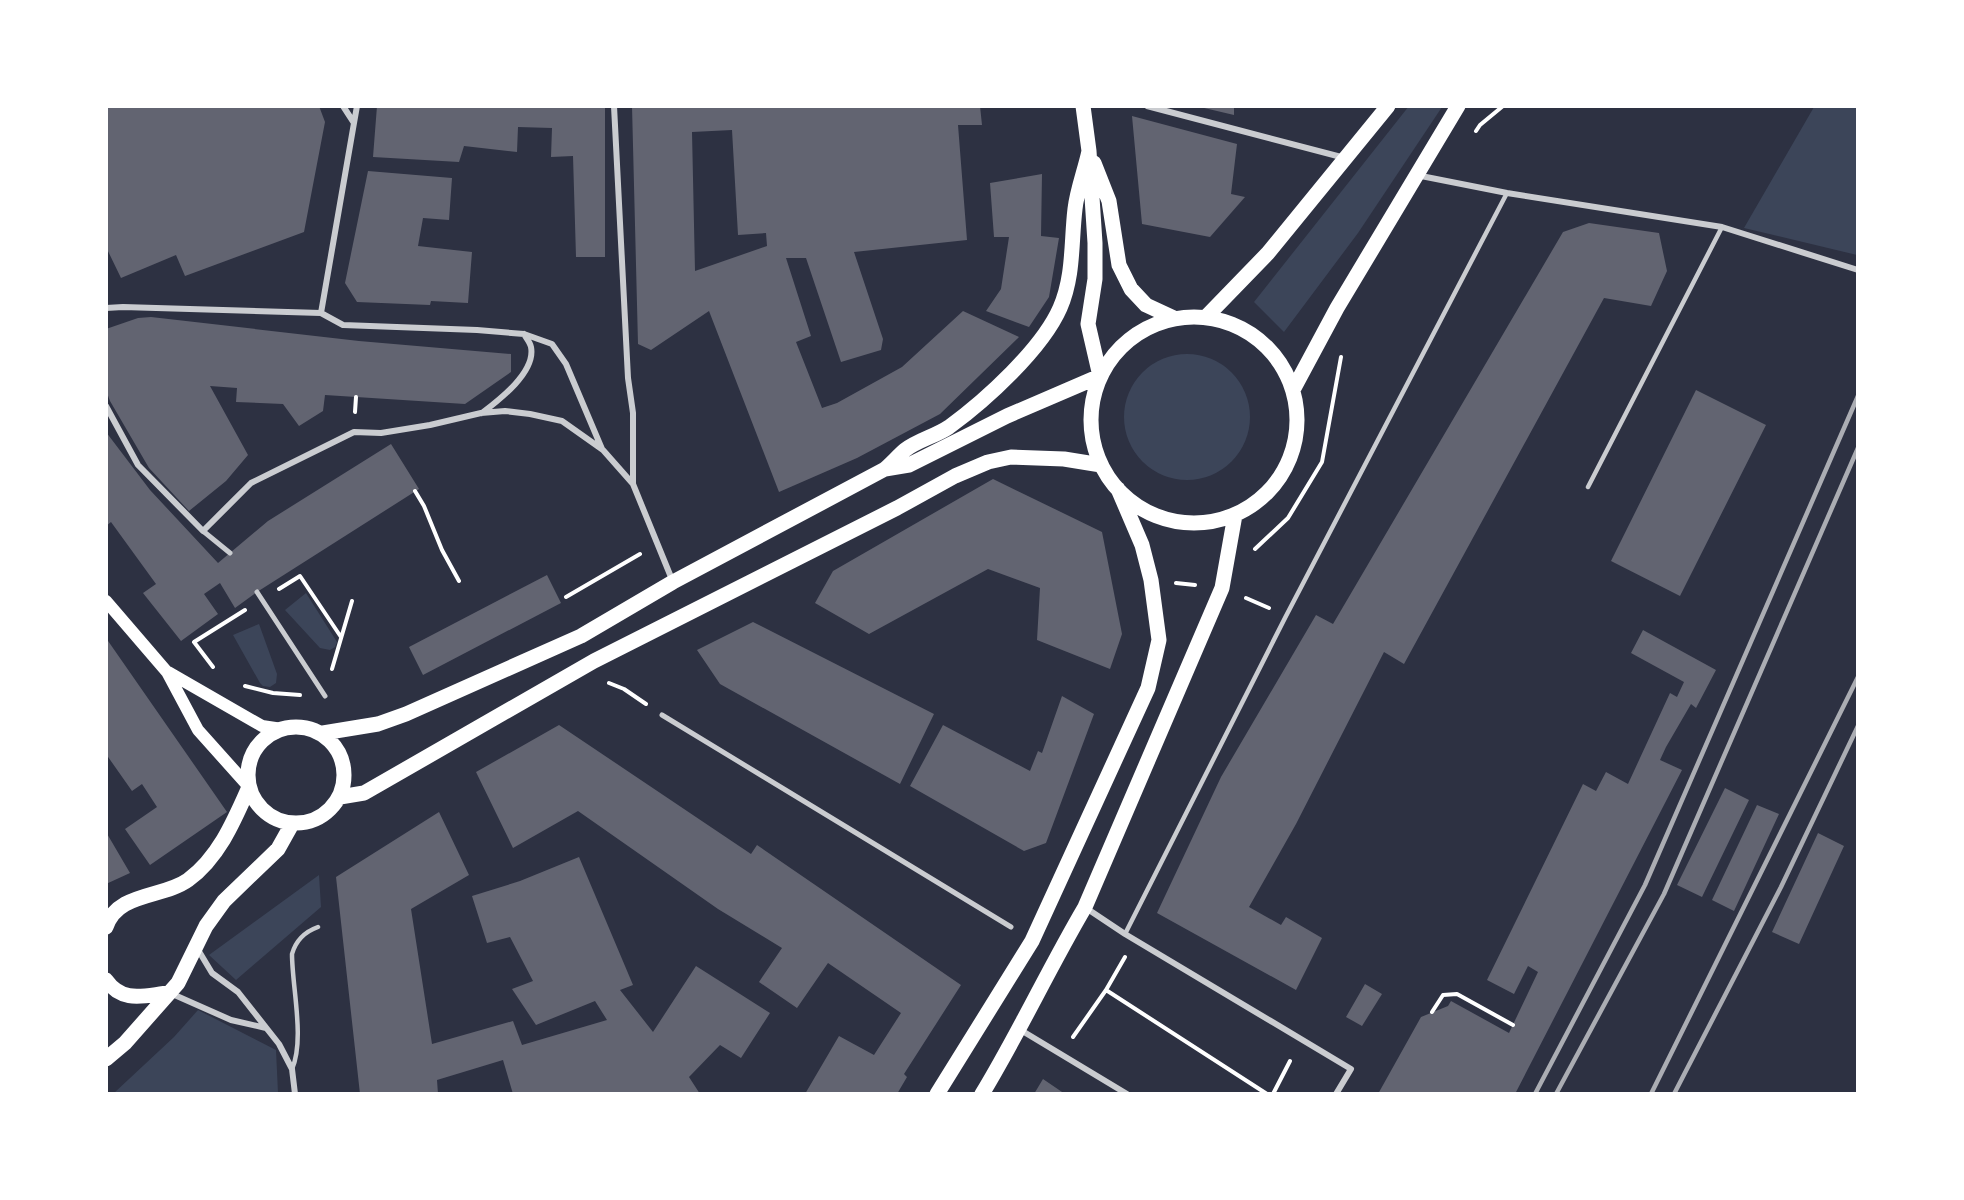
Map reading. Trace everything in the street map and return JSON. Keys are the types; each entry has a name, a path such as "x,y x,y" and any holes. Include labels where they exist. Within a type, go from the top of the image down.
{"main road":[{"path":"1083,106 1089,151 1095,255 1095,279 1088,324 1100,376"},
{"path":"1206,317 1268,253 1388,106"},
{"path":"1293,390 1337,308 1458,106"},
{"path":"1089,151 1109,201 1119,265 1131,289 1146,304 1174,318"},
{"path":"323,733 378,724 406,714 580,636 673,582 885,469 906,449 948,428 1021,363 1046,333 1060,308 1070,274 1075,206 1089,151"},
{"path":"938,1094 1032,941 1148,688 1159,640 1151,580 1143,545 1118,489 1101,465 1092,436 1092,406 1100,376 1123,345 1138,333 1174,318 1206,317 1235,325 1261,341 1280,363 1293,390 1297,420 1293,450 1280,477 1260,499 1235,515 1212,522 1189,523 1166,519 1140,507 1118,489"},
{"path":"885,469 909,465 1007,416 1100,376"},
{"path":"340,797 364,792 594,660 886,513 954,476 988,462 1011,458 1064,459 1101,465"},
{"path":"982,1094 1085,907 1222,588 1235,515"},
{"path":"106,601 167,672 198,730 249,787"},
{"path":"167,672 262,726 282,729 311,728 323,733 341,757 345,770 344,783 340,797 332,809 321,818 307,823 292,824 265,813 255,801 249,787 247,773 250,758 268,735 282,729"},
{"path":"108,920 126,904 187,880 225,840 249,787"},
{"path":"106,1059 125,1043 178,983 206,926 224,901 278,849 292,824"},
{"path":"106,980 112,989 124,995 134,997 169,993"}],"street":[{"path":"343,106 354,123"},
{"path":"321,313 357,106"},
{"path":"614,106 628,378 633,413 633,484"},
{"path":"1147,106 1346,158"},
{"path":"1416,175 1507,193 1722,227 1857,270"},
{"path":"106,308 321,313 343,325 524,334 552,344 566,364 603,450"},
{"path":"481,413 511,388 530,360 531,346 524,334"},
{"path":"106,406 138,465 202,531 230,554"},
{"path":"202,531 251,483 354,432 381,433 481,413 505,411 562,421 603,450 633,484 673,582"},
{"path":"256,592 325,696"},
{"path":"662,715 1011,927"},
{"path":"1085,907 1125,934 1350,1069 1336,1094"},
{"path":"197,947 212,973 238,992 279,1044 292,1069 295,1094"},
{"path":"169,993 231,1020 266,1028"},
{"path":"1018,1029 1062,1053 1127,1094"}],"lane":[{"path":"1125,934 1286,616 1507,193"},
{"path":"1588,487 1722,227"},
{"path":"292,1069 297,1032 292,954 294,945 302,936 318,927"}],"path":[{"path":"1474,134 1480,125 1503,106"},
{"path":"1247,557 1288,518 1322,462 1341,356"},
{"path":"354,418 356,397"},
{"path":"415,491 459,581"},
{"path":"566,597 658,543"},
{"path":"300,576 341,637"},
{"path":"1244,597 1286,616"},
{"path":"239,685 273,693 325,696 352,601"},
{"path":"219,671 210,665 194,642 233,618"},
{"path":"606,682 624,689 662,715"},
{"path":"1062,1053 1106,990 1267,1094"},
{"path":"1432,1012 1443,995 1457,994 1513,1025"},
{"path":"1274,1094 1290,1061"}],"shaded area":[{"path":"1409,106 1442,107 1358,233 1284,332 1254,302"},
{"path":"1814,107 1857,107 1857,255 1744,228"},
{"path":"1187,354 1211,359 1232,372 1245,393 1250,417 1245,441 1232,462 1211,475 1187,480 1163,475 1142,462 1129,441 1124,417 1129,393 1142,372 1163,359"},
{"path":"306,593 337,642 330,650 320,648 285,610"},
{"path":"259,624 277,674 276,683 270,687 260,683 233,635"},
{"path":"319,875 321,907 236,980 209,955"},
{"path":"198,1010 276,1050 278,1093 114,1093 174,1037"}],"building":[{"path":"106,106 319,106 325,122 304,232 185,276 176,255 121,278 106,247"},
{"path":"377,106 605,106 605,257 576,257 573,156 551,157 552,128 518,127 517,152 464,146 459,162 373,157"},
{"path":"632,106 980,106 982,125 958,125 967,240 854,252 883,339 881,350 841,362 806,258 786,258 811,336 796,342 822,408 837,403 902,367 963,311 1019,337 940,414 857,458 779,492 709,311 651,350 638,344","holes":["732,130 738,235 766,233 767,246 695,271 692,132"]},
{"path":"1234,106 1234,115 1200,107"},
{"path":"1132,116 1237,144 1231,194 1245,197 1210,237 1142,224"},
{"path":"368,171 452,178 449,220 423,218 418,246 472,252 468,303 431,301 430,305 357,302 345,283"},
{"path":"1042,174 1041,236 1059,238 1049,297 1029,327 986,311 1001,289 1009,237 994,237 990,183"},
{"path":"1589,223 1659,233 1667,271 1651,306 1604,298 1404,664 1384,652 1296,824 1249,907 1281,925 1286,917 1322,938 1296,990 1157,913 1221,777 1316,615 1333,624 1563,232"},
{"path":"151,317 359,341 511,354 511,372 465,404 325,395 323,411 299,426 283,404 236,402 237,388 210,386 248,455 226,481 189,511 149,468 110,401 106,390 106,329 138,318"},
{"path":"1696,390 1766,425 1680,596 1611,561"},
{"path":"106,432 150,490 218,563 268,521 391,444 419,489 235,608 220,583 204,594 218,614 181,641 143,593 156,584 111,522 106,526"},
{"path":"993,479 1102,532 1122,634 1110,669 1037,640 1040,588 988,569 869,634 815,603 833,571"},
{"path":"547,575 561,603 423,675 409,647"},
{"path":"753,622 934,714 900,784 720,684 697,650"},
{"path":"1643,630 1716,670 1696,708 1691,704 1666,747 1660,760 1682,770 1515,1094 1378,1094 1421,1017 1448,1006 1451,1001 1509,1033 1538,972 1528,966 1514,994 1487,980 1583,784 1596,791 1606,772 1628,784 1670,693 1677,697 1684,682 1631,653"},
{"path":"106,638 227,812 150,865 125,829 157,807 142,784 132,791 106,754"},
{"path":"1062,696 1094,714 1046,843 1024,851 910,786 943,725 1030,771 1038,751 1042,753"},
{"path":"559,725 751,854 757,845 961,985 904,1074 907,1077 897,1094 805,1094 839,1036 874,1055 901,1013 828,963 797,1008 759,982 782,948 718,909 578,811 513,848 476,772"},
{"path":"1725,788 1749,800 1702,897 1677,885"},
{"path":"1757,805 1779,814 1734,911 1712,900"},
{"path":"439,812 469,875 411,909 432,1044 513,1021 522,1045 607,1020 595,1001 536,1025 512,989 533,981 510,937 487,943 472,896 520,881 579,857 633,985 620,990 653,1032 696,966 770,1013 741,1058 720,1045 689,1077 700,1094 513,1094 503,1060 437,1080 438,1094 360,1094 336,877"},
{"path":"106,832 130,873 106,884"},
{"path":"1818,833 1844,846 1799,944 1772,932"},
{"path":"1365,984 1382,994 1362,1026 1346,1017"},
{"path":"1043,1079 1065,1094 1034,1094"}],"railway":[{"path":"1535,1094 1645,885 1858,396"},
{"path":"1556,1094 1664,894 1858,448"},
{"path":"1651,1094 1858,677"},
{"path":"1674,1094 1781,887 1858,726"}]}
